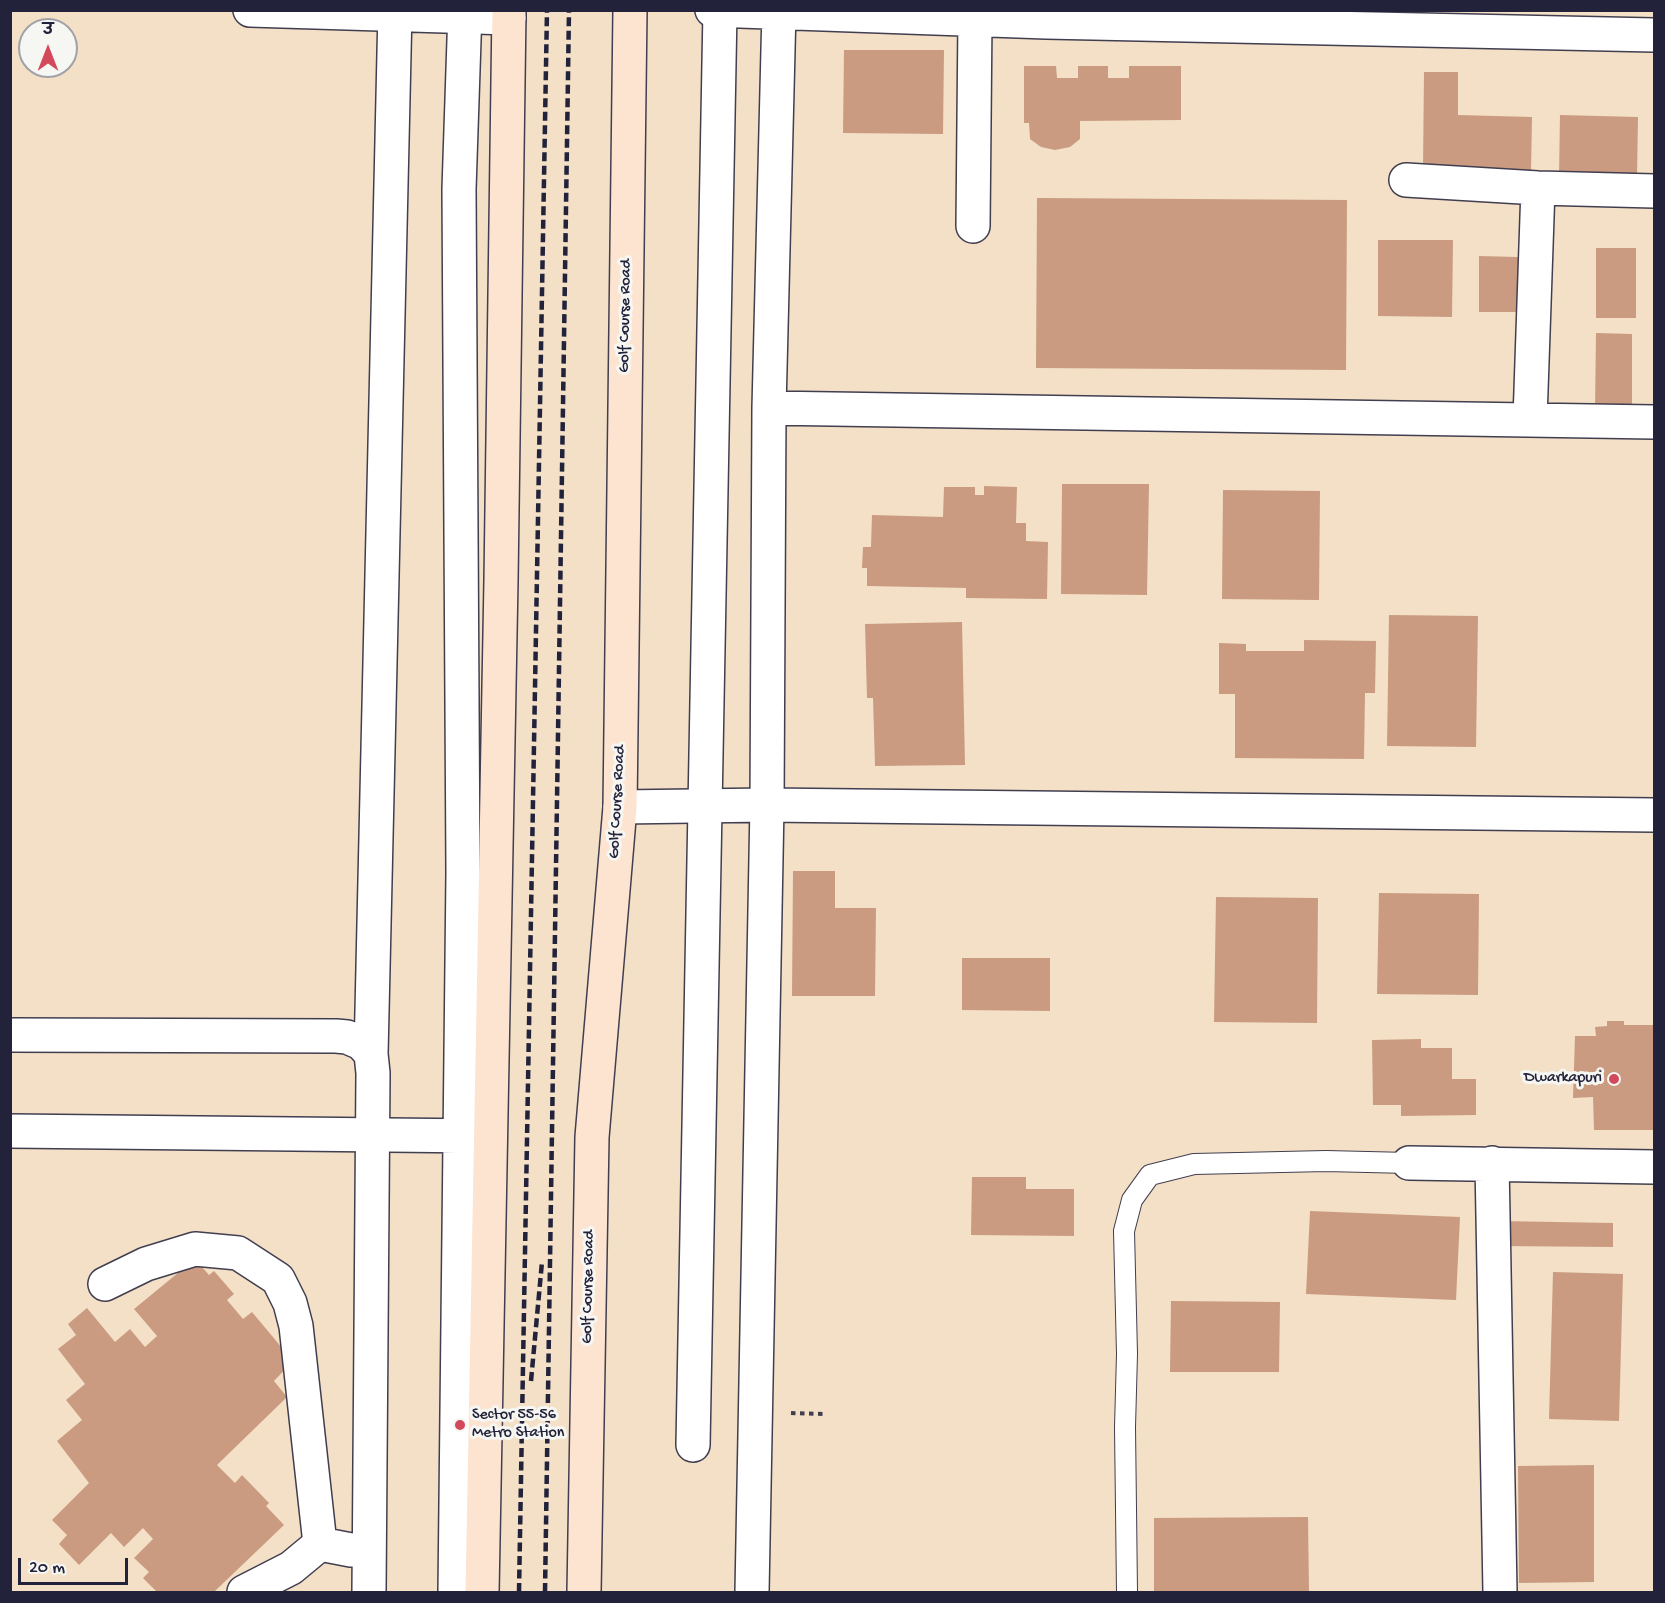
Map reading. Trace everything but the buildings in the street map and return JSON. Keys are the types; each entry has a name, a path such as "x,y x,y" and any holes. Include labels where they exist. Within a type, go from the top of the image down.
{"main road":[{"name":"Golf Course Road","path":"584,1593 592,1137 620,807 630,10"},
{"path":"482,1593 475,1136 501,592 509,14"}],"street":[{"path":"250,10 509,14"},
{"path":"712,10 975,18 1046,16 1654,35"},
{"path":"693,1445 720,11"},
{"path":"752,1593 767,806 769,408 779,11"},
{"path":"369,1593 373,1073 371,1053 395,13"},
{"path":"455,1593 475,1136 463,861 459,189 465,14"},
{"path":"973,226 975,18"},
{"path":"1406,180 1538,188 1654,191"},
{"path":"1530,419 1538,188"},
{"path":"769,408 1654,422"},
{"path":"620,807 767,806 1654,815"},
{"path":"10,1035 336,1036 347,1037 361,1043 371,1053"},
{"path":"10,1131 475,1136"},
{"path":"1409,1163 1654,1167"},
{"path":"1492,1163 1500,1593"},
{"path":"105,1284 146,1264 195,1249 238,1253 278,1279 290,1303 296,1326 320,1544"},
{"path":"320,1544 351,1550 369,1550"},
{"path":"244,1593 291,1568 320,1544"}],"lane":[{"path":"1127,1593 1127,1354 1124,1231 1132,1200 1150,1175 1194,1164 1326,1161 1409,1163"}],"railway":[{"path":"519,1592 547,10"},
{"path":"545,1592 569,10"},
{"path":"531,1381 542,1262"}],"place":[{"name":"Dwarkapuri","path":"1614,1079"},
{"name":"Sector 55-56 Metro Station","path":"460,1425"}]}
